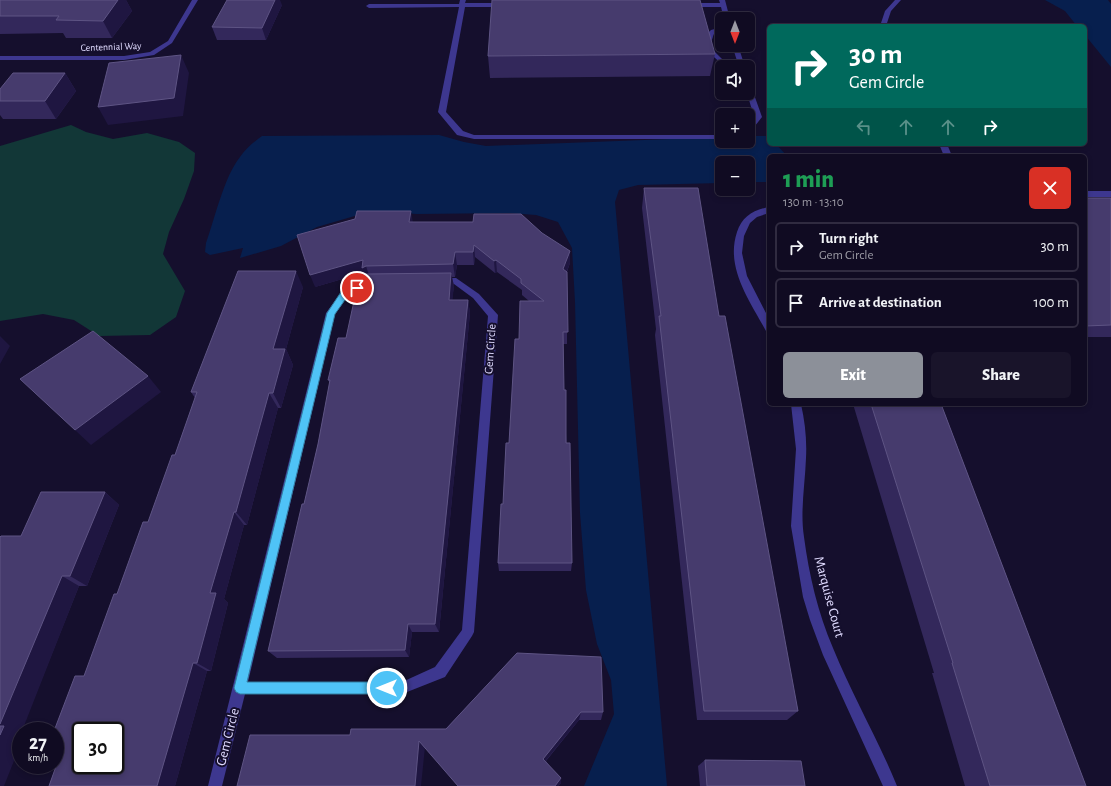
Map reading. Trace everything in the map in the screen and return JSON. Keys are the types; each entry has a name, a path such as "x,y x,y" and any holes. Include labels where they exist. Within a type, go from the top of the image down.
{"street":[{"name":"Centennial Way","path":"0,58 124,58 152,54 170,42 195,0"},
{"path":"884,24 888,11 898,0"},
{"path":"369,6 462,3 509,5"},
{"path":"462,3 442,112 460,133 474,137 715,137"},
{"path":"684,5 722,3"},
{"path":"709,41 709,35 715,31"},
{"path":"712,52 720,60"},
{"path":"753,100 758,117 755,121"},
{"path":"1087,194 1111,194"},
{"path":"767,210 758,212 749,217 742,228 738,258 744,278 767,324"},
{"name":"Gem Circle","path":"215,786 331,313 344,295 370,282 456,281 476,296 493,315 468,632 440,672 402,688 240,688"},
{"name":"Marquise Court","path":"796,406 801,450 797,494 797,535 819,631 851,704 878,755 890,786"}],"green space":[{"path":"71,125 86,132 113,139 147,133 179,142 195,153 194,171 184,199 169,232 163,254 185,291 176,317 150,335 99,336 74,320 43,314 0,321 0,146"}],"water":[{"path":"1045,0 1108,0 1111,4 1111,67 1087,37 1087,24 1075,24 1065,11"},
{"path":"439,135 486,146 715,137 715,148 755,148 755,136 767,136 767,146 778,146 785,154 767,154 767,182 755,182 755,156 715,156 715,183 638,185 619,190 615,202 667,786 584,786 614,714 611,680 597,644 586,590 580,513 575,302 572,248 558,222 536,215 510,213 417,214 387,212 358,215 317,227 281,246 240,258 243,248 210,255 205,252 206,243 220,198 234,165 250,145 262,136"}],"building":[{"path":"0,0 118,0 103,21 56,20 59,16 0,16"},
{"path":"227,0 275,0 262,28 212,27"},
{"path":"492,0 700,0 715,54 488,56"},
{"path":"181,55 174,98 98,107 109,63"},
{"path":"13,73 65,73 45,101 0,101 0,89"},
{"path":"644,188 698,188 719,316 725,316 798,711 704,711 659,316 661,316"},
{"path":"1087,198 1111,198 1111,325 1087,326"},
{"path":"357,211 411,211 409,222 473,222 474,214 521,214 542,233 570,251 563,269 567,272 568,332 563,332 564,390 566,390 566,443 570,443 572,563 498,563 506,443 509,443 515,339 519,339 520,301 544,301 521,283 521,279 496,260 494,261 474,245 473,252 455,252 453,264 366,266 362,268 363,260 310,275 297,235 355,219"},
{"path":"238,271 296,271 273,349 285,349 273,393 269,393 236,512 234,512 210,593 216,593 197,663 193,663 157,786 49,786 53,774 64,774 64,722 57,722 75,676 84,676 114,594 117,594 143,522 148,522 172,455 175,455 197,392 191,392"},
{"path":"451,273 449,300 468,300 435,624 408,624 405,650 268,651 302,504 304,504 318,444 330,380 328,380 338,338 346,338 359,278 367,274"},
{"path":"93,331 148,376 75,430 20,379"},
{"path":"872,406 942,406 1086,786 990,786 953,663"},
{"path":"41,492 105,492 70,576 62,576 0,724 0,537 21,536"},
{"path":"517,653 601,657 603,712 581,712 543,759 561,778 555,786 458,786 419,741 415,786 237,786 250,735 350,735 351,729 446,729"},
{"path":"0,726 4,726 0,735"},
{"path":"705,760 801,761 805,786 707,786"}],"route":[{"path":"357,288 344,295 331,313 240,688 387,688"}]}
